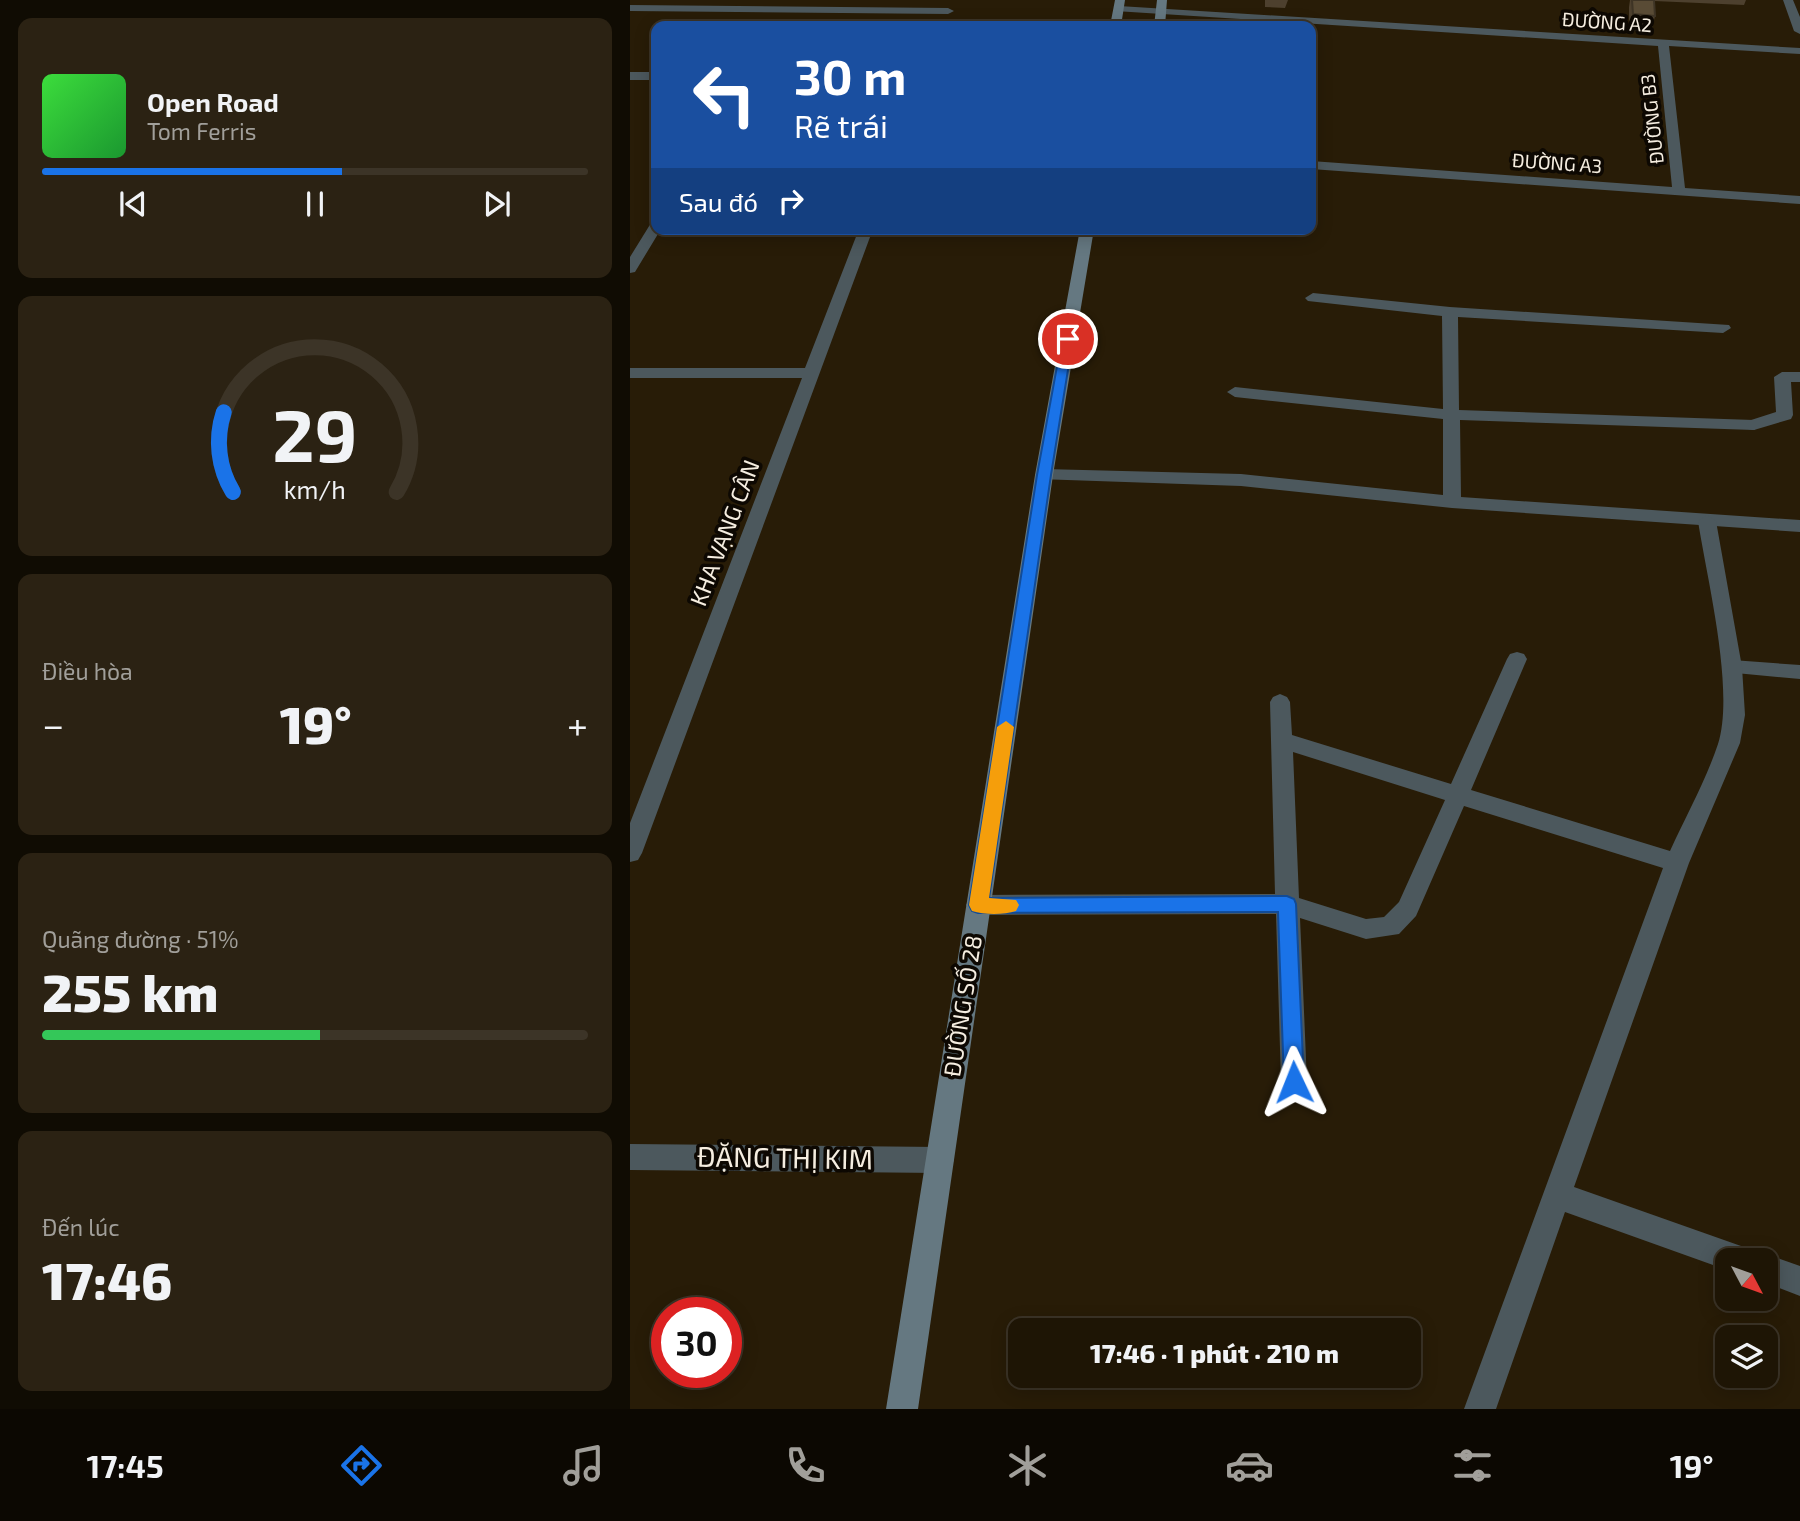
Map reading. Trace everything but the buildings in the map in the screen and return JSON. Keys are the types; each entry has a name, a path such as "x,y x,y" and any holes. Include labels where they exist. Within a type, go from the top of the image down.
{"street":[{"path":"1788,0 1800,31"},
{"path":"630,8 950,5"},
{"name":"ĐƯỜNG A2","path":"1119,5 1800,51"},
{"name":"ĐƯỜNG B3","path":"1663,43 1679,191"},
{"path":"630,76 651,76"},
{"name":"ĐƯỜNG A3","path":"1316,165 1800,200"},
{"path":"630,269 651,234"},
{"name":"KHA VẠNG CÂN","path":"630,853 864,235"},
{"name":"ĐƯỜNG SỐ 28","path":"902,1409 1044,475 1086,235"},
{"path":"1313,298 1451,312 1723,328"},
{"path":"1451,312 1452,502"},
{"path":"630,373 811,373"},
{"path":"1235,392 1451,415 1754,425 1785,415 1782,377 1800,377"},
{"path":"1044,475 1241,480 1452,502 1800,526"},
{"path":"1480,1409 1677,863 1729,743 1734,715 1732,667 1707,521"},
{"path":"978,905 1287,904 1366,929 1390,927 1408,909 1517,659"},
{"path":"1732,667 1800,672"},
{"path":"1280,702 1294,1082"},
{"path":"1281,740 1677,863"},
{"name":"ĐẶNG THỊ KIM","path":"630,1157 940,1160"},
{"path":"1557,1195 1715,1251"},
{"path":"1778,1273 1800,1281"}],"slow traffic":[{"path":"1006,727 978,905 1010,905"}],"route":[{"path":"1068,339 1044,475 978,905 1287,904 1294,1082"}]}
